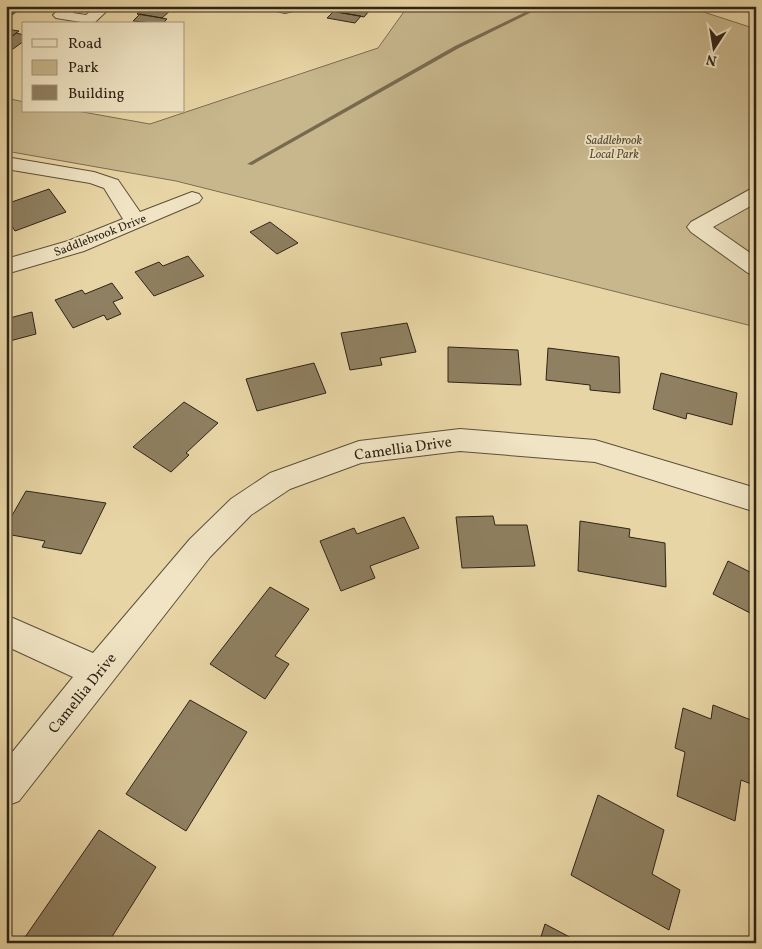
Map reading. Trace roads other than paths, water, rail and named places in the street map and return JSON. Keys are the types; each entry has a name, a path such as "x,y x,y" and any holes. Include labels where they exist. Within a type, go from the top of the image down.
{"street":[{"path":"72,6 61,15 89,20 105,6"},
{"path":"272,6 285,8 297,6"},
{"path":"6,163 94,178 111,184 136,222"},
{"path":"756,194 698,227 756,268"},
{"name":"Saddlebrook Drive","path":"6,268 76,246 192,198"},
{"name":"Camellia Drive","path":"6,788 200,548 241,507 280,481 359,452 460,440 596,451 756,500"},
{"path":"6,630 98,672"}],"waterway":[{"path":"250,164 457,47 542,6"}],"park label":[{"name":"Saddlebrook Local Park","path":"614,147"}]}
